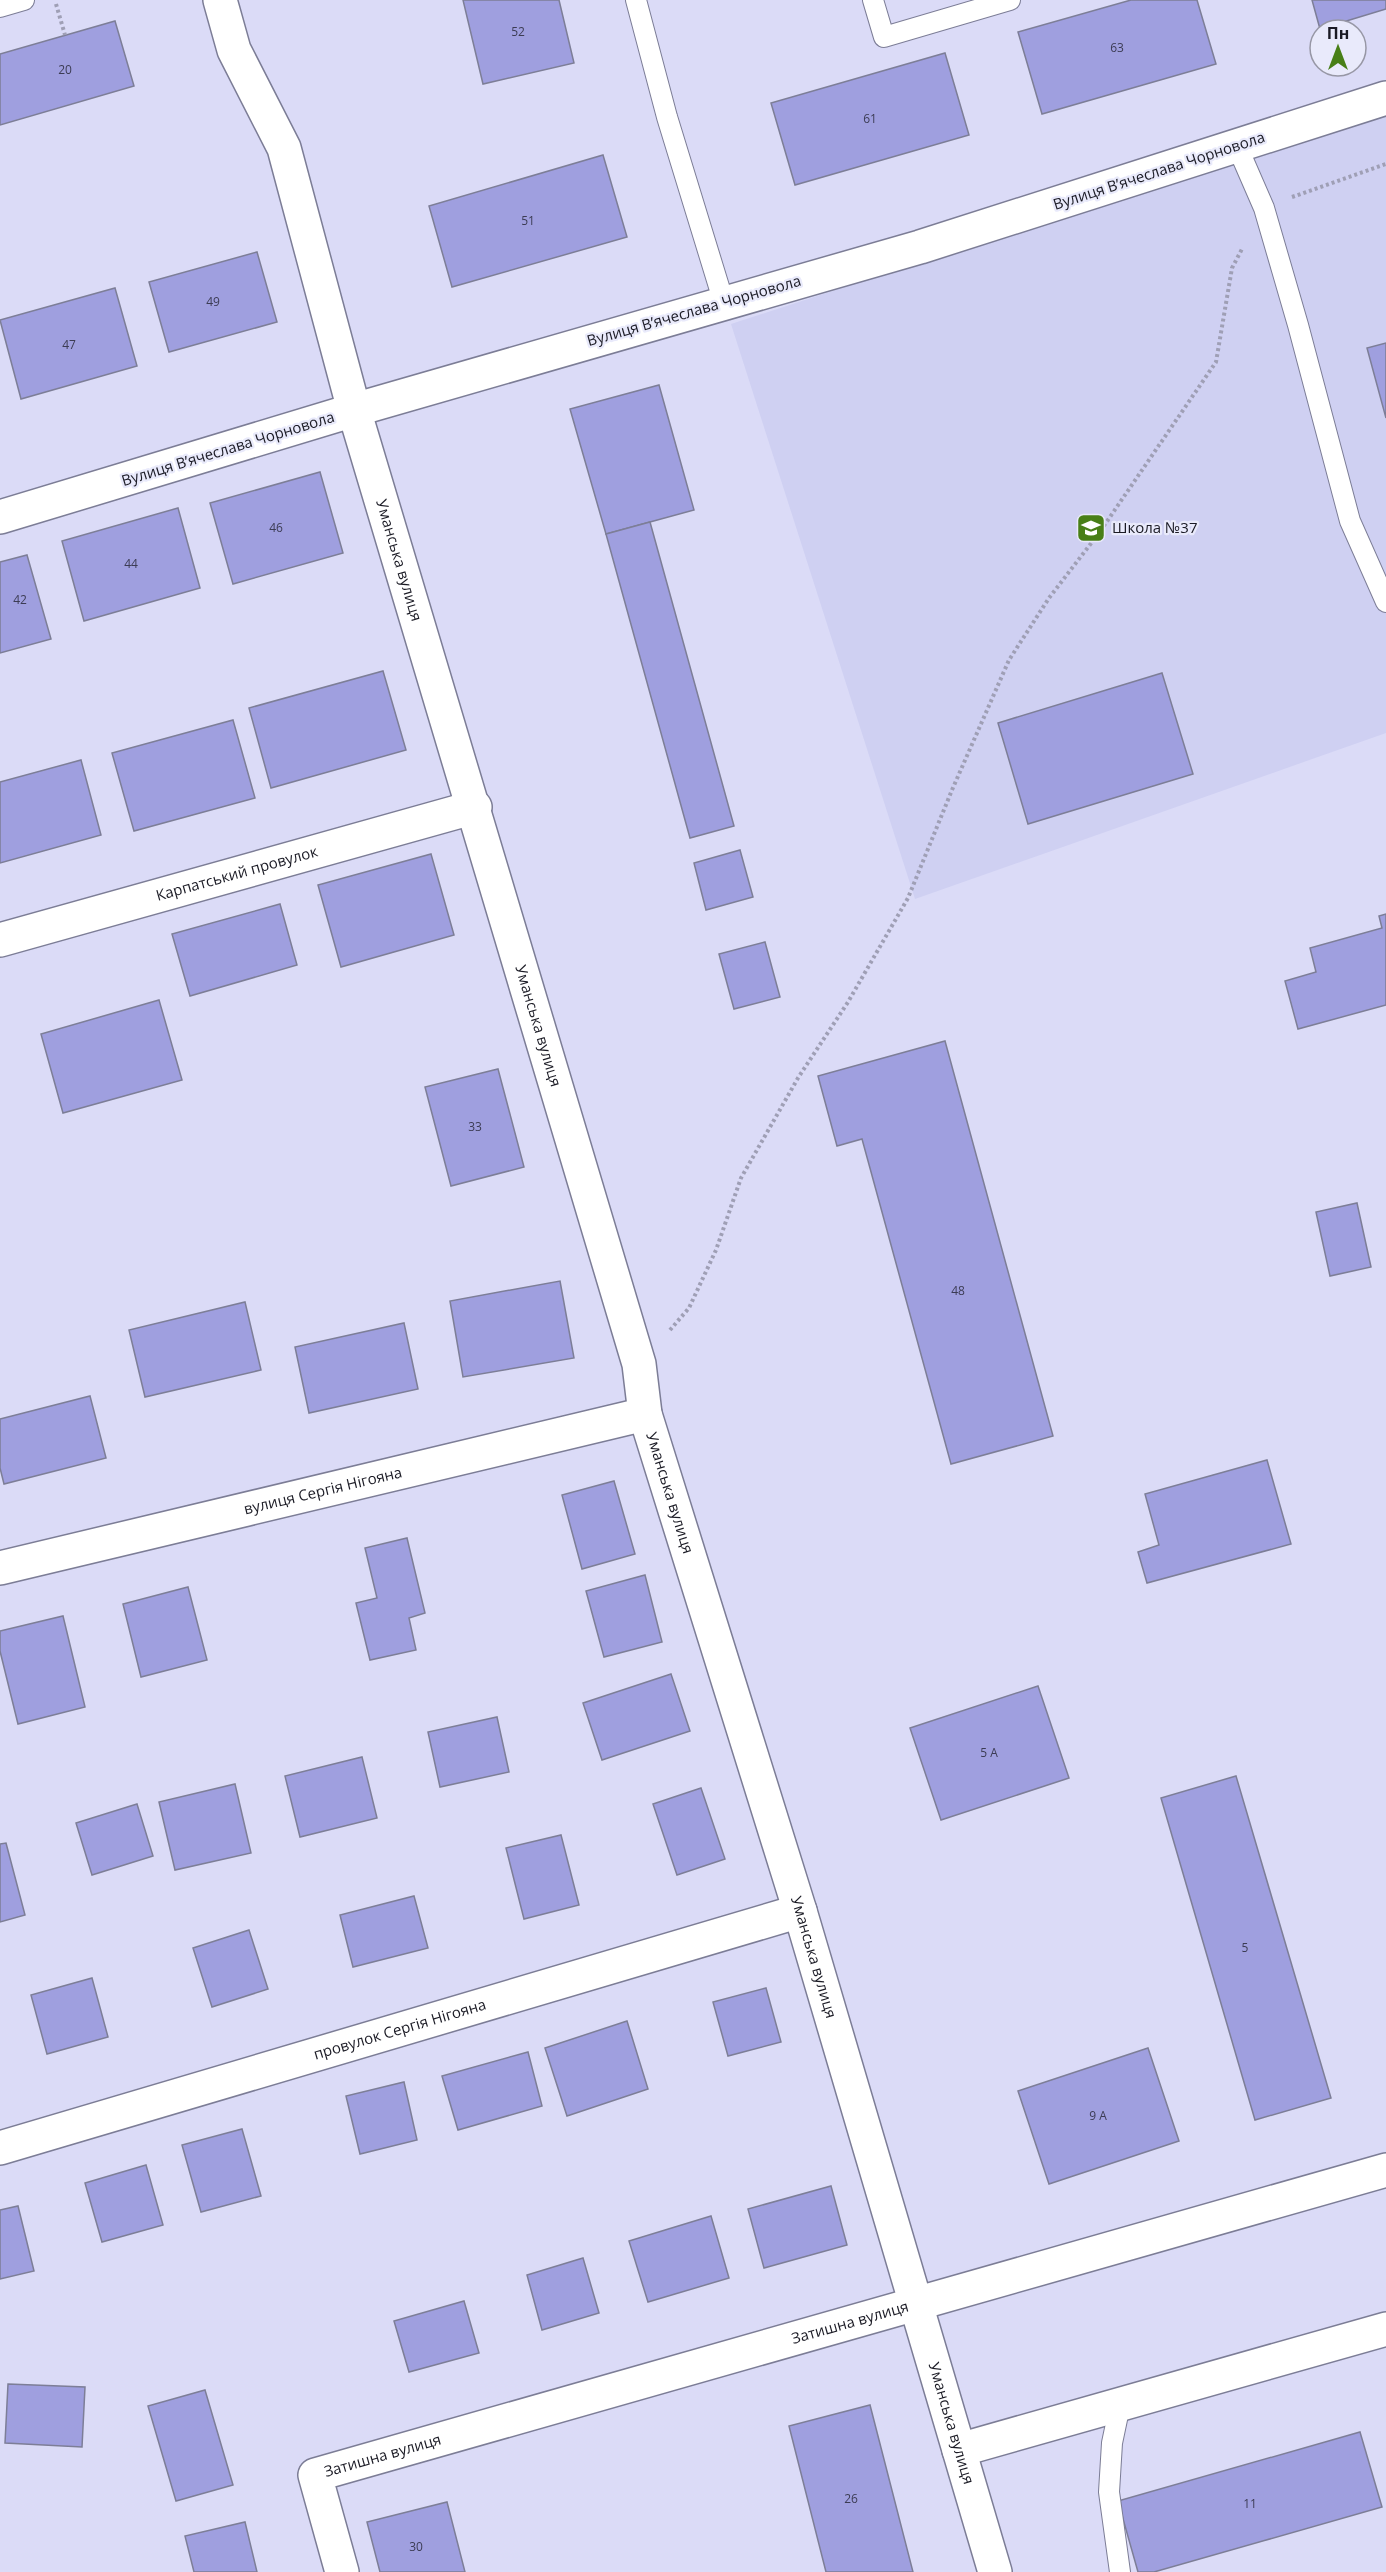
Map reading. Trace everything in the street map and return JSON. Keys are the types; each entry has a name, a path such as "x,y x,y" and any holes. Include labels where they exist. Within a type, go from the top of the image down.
{"street":[{"name":"Уманська вулиця","path":"220,0 234,50 284,148 354,410 475,807 639,1364 645,1414 800,1911 995,2572"},
{"name":"Вулиця Вʼячеслава Чорновола","path":"0,517 354,410 931,244 1386,98"},
{"name":"Карпатський провулок","path":"0,940 475,807"},
{"name":"вулиця Сергія Нігояна","path":"0,1568 645,1414"},
{"name":"провулок Сергія Нігояна","path":"0,2148 800,1911"},
{"name":"Затишна вулиця","path":"342,2572 315,2475 1386,2169"},
{"path":"959,2450 1386,2329"}],"lane":[{"path":"0,7 24,0"},
{"path":"636,0 667,117 724,303"},
{"path":"873,0 884,37 1010,0"},
{"path":"1237,146 1264,208 1350,521 1386,602"},
{"path":"1120,2405 1112,2443 1109,2492 1120,2572"}],"path":[{"path":"54,0 65,35"},
{"path":"639,1364 689,1308 716,1250 741,1178 798,1078 848,1002 909,898 952,790 1009,660 1216,362 1232,268 1264,208 1386,164"}],"shaded area":[{"name":"Школа №37","path":"1386,111 1386,733 915,899 731,324"}],"building":[{"path":"463,0 559,0 574,63 483,84"},
{"path":"1131,0 1197,0 1216,64 1042,114 1018,32"},
{"path":"1312,0 1386,0 1386,9 1356,18 1317,18"},
{"path":"115,21 134,86 0,125 0,54"},
{"path":"945,53 969,135 795,185 771,103"},
{"path":"603,155 627,237 452,287 429,206"},
{"path":"257,252 277,322 169,352 149,282"},
{"path":"115,288 137,366 21,399 0,320"},
{"path":"1386,343 1386,418 1367,348"},
{"path":"659,385 694,510 606,534 570,409"},
{"path":"320,472 343,553 233,584 210,503"},
{"path":"178,508 200,588 84,621 62,541"},
{"path":"650,522 734,826 690,838 606,534"},
{"path":"27,555 51,639 0,653 0,562"},
{"path":"383,671 406,750 271,788 249,708"},
{"path":"1162,673 1193,774 1028,824 998,723"},
{"path":"233,720 255,798 134,831 112,753"},
{"path":"81,760 101,835 0,863 0,782"},
{"path":"740,850 753,897 706,910 694,863"},
{"path":"431,854 454,935 341,967 318,885"},
{"path":"280,904 297,965 190,996 172,934"},
{"path":"1386,914 1386,1005 1298,1029 1285,981 1316,972 1310,948 1382,928 1379,916"},
{"path":"765,942 780,997 734,1009 719,954"},
{"path":"159,1000 182,1080 63,1113 41,1034"},
{"path":"945,1041 1053,1436 951,1464 862,1139 837,1146 818,1076"},
{"path":"498,1069 524,1167 451,1186 425,1087"},
{"path":"1357,1203 1371,1267 1330,1276 1316,1212"},
{"path":"560,1281 574,1358 463,1377 450,1301"},
{"path":"245,1302 261,1370 145,1397 129,1330"},
{"path":"404,1323 418,1389 309,1413 295,1347"},
{"path":"90,1396 106,1458 4,1484 0,1468 0,1419"},
{"path":"1267,1460 1291,1544 1147,1583 1138,1552 1159,1545 1145,1494"},
{"path":"614,1481 635,1554 582,1569 562,1495"},
{"path":"407,1538 425,1613 409,1618 416,1650 370,1660 356,1603 377,1598 365,1548"},
{"path":"645,1575 662,1642 604,1657 586,1591"},
{"path":"188,1587 207,1660 141,1677 123,1604"},
{"path":"63,1616 85,1707 18,1724 0,1651 0,1631"},
{"path":"671,1674 690,1731 602,1760 583,1703"},
{"path":"1038,1686 1069,1778 941,1820 910,1728"},
{"path":"497,1717 509,1772 440,1787 428,1732"},
{"path":"362,1757 377,1818 300,1837 285,1776"},
{"path":"1236,1776 1331,2098 1255,2120 1161,1798"},
{"path":"235,1784 251,1853 175,1870 159,1802"},
{"path":"701,1788 725,1859 677,1875 653,1804"},
{"path":"137,1804 153,1856 92,1875 76,1823"},
{"path":"561,1835 579,1905 524,1919 506,1848"},
{"path":"6,1843 25,1915 0,1922 0,1844"},
{"path":"414,1896 428,1948 353,1967 340,1915"},
{"path":"249,1930 268,1989 212,2007 193,1948"},
{"path":"92,1978 108,2037 47,2054 31,1995"},
{"path":"766,1988 781,2042 728,2056 713,2002"},
{"path":"627,2021 648,2089 567,2116 545,2048"},
{"path":"1148,2048 1179,2141 1049,2184 1018,2091"},
{"path":"528,2052 542,2106 458,2130 442,2076"},
{"path":"404,2082 417,2140 360,2154 346,2096"},
{"path":"242,2129 261,2196 201,2212 182,2145"},
{"path":"146,2165 163,2225 102,2242 85,2183"},
{"path":"831,2186 847,2245 764,2268 748,2209"},
{"path":"18,2206 34,2271 0,2279 0,2210"},
{"path":"711,2216 729,2278 648,2302 629,2241"},
{"path":"583,2258 599,2313 542,2330 527,2275"},
{"path":"464,2301 479,2353 409,2372 394,2321"},
{"path":"8,2384 85,2387 82,2447 5,2443"},
{"path":"205,2390 233,2485 176,2501 148,2406"},
{"path":"870,2405 913,2572 826,2572 789,2426"},
{"path":"1360,2432 1382,2507 1154,2572 1138,2572 1118,2501"},
{"path":"447,2502 465,2572 380,2572 367,2522"},
{"path":"245,2522 257,2572 194,2572 185,2536"}],"place":[{"name":"Школа №37","path":"1091,528"}]}
